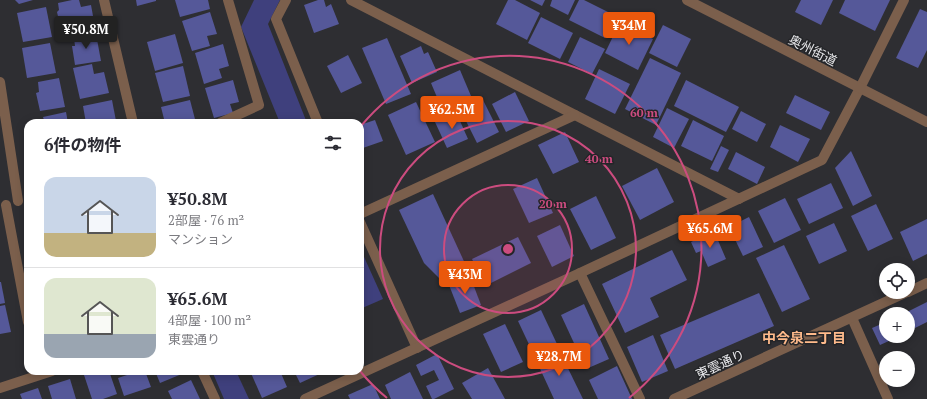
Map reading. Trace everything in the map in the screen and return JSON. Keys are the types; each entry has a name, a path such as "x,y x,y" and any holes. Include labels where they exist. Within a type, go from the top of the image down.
{"street":[{"path":"104,0 132,119"},
{"path":"228,0 259,105 229,119"},
{"path":"286,0 276,18 316,119"},
{"path":"351,0 739,199"},
{"name":"奥州街道","path":"687,0 927,122"},
{"path":"364,372 822,160 904,0"},
{"path":"0,82 23,199 3,206 24,303"},
{"path":"364,212 575,115"},
{"path":"364,231 418,348"},
{"path":"580,273 640,399"},
{"name":"東雲通り","path":"915,289 927,283"},
{"name":"東雲通り","path":"674,399 893,299"},
{"path":"852,318 888,399"},
{"path":"0,388 33,375"},
{"path":"204,375 215,399"},
{"path":"305,399 358,375"}],"shaded area":[{"path":"254,0 280,0 268,24 305,119 278,119 241,27"},
{"path":"364,257 383,299 364,307"},
{"path":"214,375 238,375 249,399 224,399"}],"building":[{"path":"15,0 33,0 19,4"},
{"path":"79,0 81,7 91,5 95,27 62,34 57,12 59,10 58,3"},
{"path":"136,0 156,0 156,1 137,6"},
{"path":"175,0 208,0 210,9 180,17"},
{"path":"318,0 324,0 326,7 331,4 339,24 314,33 304,5"},
{"path":"508,0 515,0 540,13 527,40 496,24"},
{"path":"530,0 545,0 542,6"},
{"path":"552,0 575,0 568,15 550,6"},
{"path":"579,0 584,0 616,16 605,38 569,20"},
{"path":"801,0 833,0 821,25 795,12"},
{"path":"845,0 890,0 875,31 839,13"},
{"path":"46,7 52,37 23,42 17,13"},
{"path":"920,9 927,12 927,50 918,68 896,58"},
{"path":"210,12 217,34 207,36 210,46 192,51 182,21"},
{"path":"541,17 573,33 560,59 528,43"},
{"path":"620,22 653,39 638,70 605,53"},
{"path":"663,25 691,39 677,67 649,53"},
{"path":"96,34 101,61 75,65 72,46 75,46 74,38"},
{"path":"175,34 183,63 155,71 147,42"},
{"path":"580,37 605,49 592,74 568,62"},
{"path":"387,38 411,94 386,104 362,48"},
{"path":"50,43 56,73 27,78 22,48"},
{"path":"223,44 229,66 219,69 222,78 204,84 195,53"},
{"path":"421,46 424,54 428,52 437,72 412,83 400,56"},
{"path":"348,55 362,83 341,93 327,66"},
{"path":"650,58 681,73 656,125 625,109"},
{"path":"92,64 94,74 104,72 109,93 80,99 73,68"},
{"path":"183,66 190,96 163,102 155,73"},
{"path":"599,69 630,84 615,114 585,99"},
{"path":"460,70 471,96 442,109 431,83"},
{"path":"59,78 65,107 40,111 36,93 39,92 38,82"},
{"path":"233,80 239,102 230,104 233,113 214,118 205,88"},
{"path":"686,80 739,107 726,132 674,106"},
{"path":"515,92 529,121 506,132 492,104"},
{"path":"795,95 830,112 821,130 786,113"},
{"path":"482,98 499,132 477,143 460,109"},
{"path":"112,100 116,119 85,119 83,106"},
{"path":"190,100 195,119 164,119 161,107"},
{"path":"416,102 435,142 406,155 388,115"},
{"path":"667,108 689,119 674,148 653,137"},
{"path":"741,111 766,124 757,142 732,129"},
{"path":"66,112 67,119 44,119 43,117"},
{"path":"456,112 468,139 447,148 435,122"},
{"path":"375,120 383,141 364,148 364,124"},
{"path":"693,120 724,136 712,161 681,146"},
{"path":"780,125 810,139 798,162 770,147"},
{"path":"565,132 579,162 553,174 538,145"},
{"path":"721,146 729,150 718,172 710,169"},
{"path":"851,151 872,196 853,206 835,168"},
{"path":"736,152 765,167 757,184 728,169"},
{"path":"657,168 674,202 640,220 622,186"},
{"path":"537,178 553,213 529,223 513,189"},
{"path":"831,183 843,208 809,224 797,199"},
{"path":"433,194 468,270 443,282 424,263 399,210"},
{"path":"596,196 616,238 591,250 570,209"},
{"path":"785,198 801,230 774,243 758,211"},
{"path":"876,204 893,239 868,251 851,216"},
{"path":"749,217 763,247 743,256 729,227"},
{"path":"927,219 927,254 913,261 900,232"},
{"path":"834,223 847,251 819,264 806,236"},
{"path":"560,225 574,256 552,267 537,236"},
{"path":"714,231 726,259 708,267 701,251 696,253 691,242"},
{"path":"518,237 531,263 485,286 472,259"},
{"path":"784,245 810,299 782,312 756,258"},
{"path":"672,250 687,280 650,298 659,317 625,333 602,284"},
{"path":"470,276 481,305 460,313 449,285"},
{"path":"0,282 5,303 0,304"},
{"path":"759,293 774,326 675,369 660,335"},
{"path":"927,302 927,322 915,328 915,308"},
{"path":"584,304 609,359 586,369 561,315"},
{"path":"5,305 11,332 0,334 0,306"},
{"path":"541,310 557,344 534,355 518,321"},
{"path":"505,324 523,362 501,372 483,334"},
{"path":"879,325 879,343 872,328"},
{"path":"653,335 668,371 642,382 627,347"},
{"path":"559,350 583,399 554,399 536,360"},
{"path":"437,354 454,389 432,399 426,386 439,380 434,370 421,376 416,365"},
{"path":"617,366 632,399 598,399 589,380"},
{"path":"488,368 505,399 472,399 462,383"},
{"path":"410,372 423,399 391,399 385,385"},
{"path":"84,375 110,375 117,394 103,399 92,399"},
{"path":"127,375 146,375 151,387 124,396 118,378"},
{"path":"157,375 179,375 160,383"},
{"path":"252,375 282,375 287,387 262,398"},
{"path":"296,375 317,375 300,383"},
{"path":"70,379 76,399 52,399 48,386"},
{"path":"191,380 200,399 172,399 168,391"},
{"path":"373,384 380,399 350,399 348,395"},
{"path":"38,388 42,399 22,399 20,394"}],"district":[{"name":"中今泉二丁目","path":"804,338"}]}
